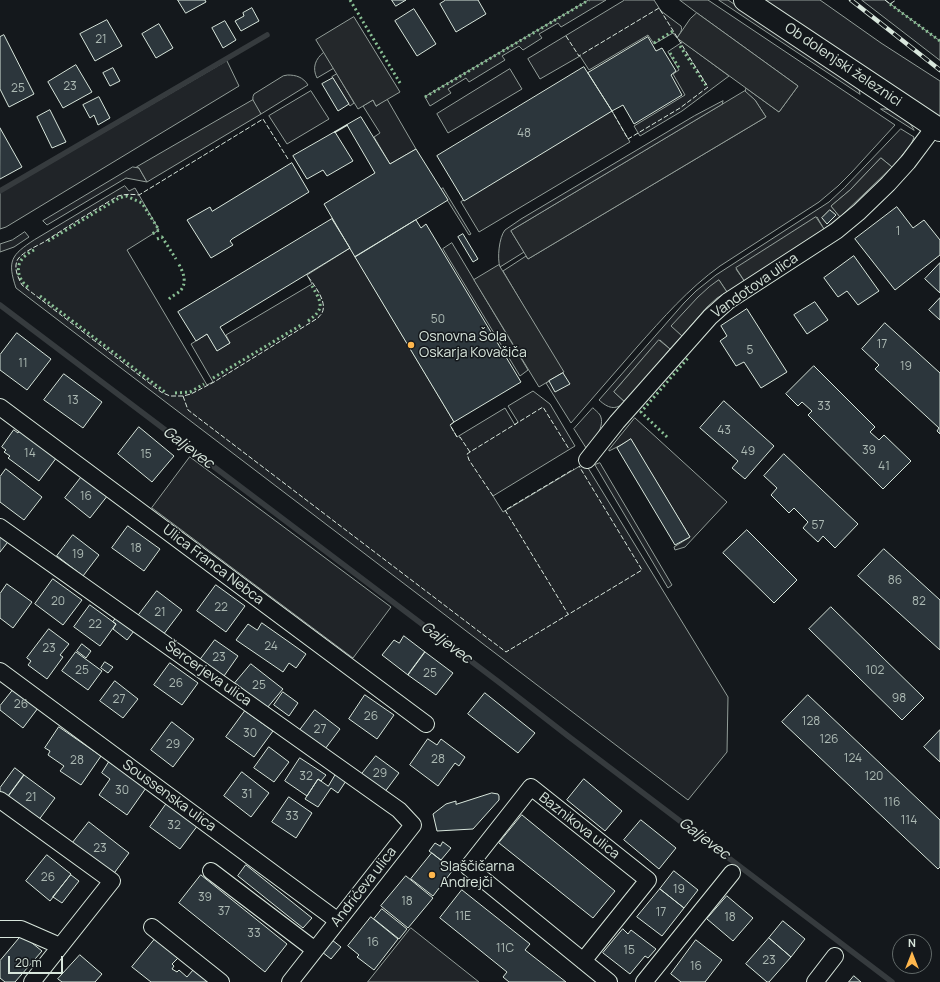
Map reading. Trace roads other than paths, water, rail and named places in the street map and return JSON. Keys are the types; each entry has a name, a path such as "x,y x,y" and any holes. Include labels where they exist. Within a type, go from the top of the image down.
{"street":[{"name":"Ob dolenjski železnici","path":"745,0 937,128"},
{"name":"Vandotova ulica","path":"587,460 617,422 710,317 728,301 836,232 888,184 937,128"},
{"name":"Ulica Franca Nebca","path":"0,407 426,724"},
{"name":"Šercerjeva ulica","path":"0,527 399,810 412,825"},
{"name":"Soussenska ulica","path":"0,671 338,921"},
{"name":"Baznikova ulica","path":"583,961 648,880 531,787 468,867 608,982"},
{"path":"0,800 112,881 32,982"},
{"name":"Andrićeva ulica","path":"290,982 412,825"},
{"path":"211,871 315,950"},
{"path":"644,982 732,873"},
{"path":"152,927 221,982"},
{"path":"0,929 21,929 60,946"},
{"path":"815,982 835,956"}],"waterway":[{"path":"0,191 267,35"},
{"name":"Galjevec","path":"0,305 892,982"}],"railway":[{"path":"851,0 940,70"}],"place":[{"name":"Osnovna Šola Oskarja Kovačiča","path":"411,345"},
{"name":"Slaščičarna Andrejči","path":"432,875"}]}
